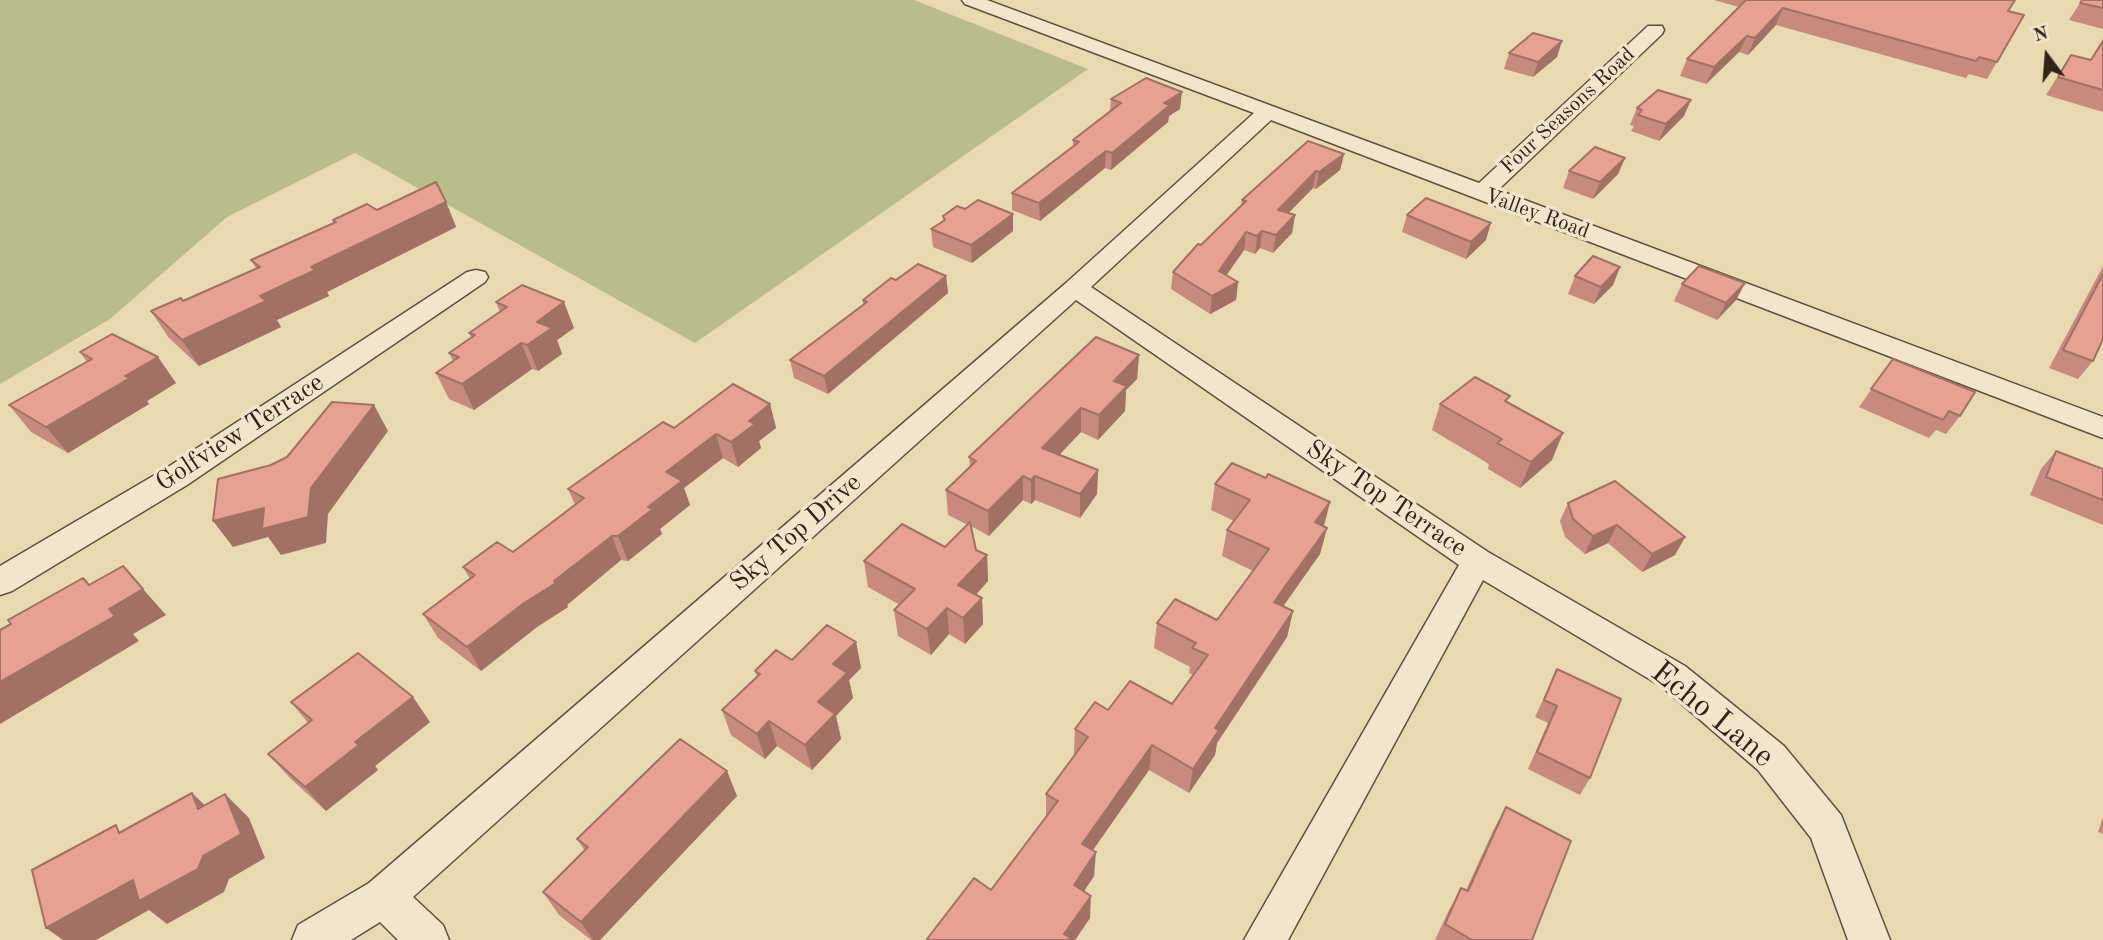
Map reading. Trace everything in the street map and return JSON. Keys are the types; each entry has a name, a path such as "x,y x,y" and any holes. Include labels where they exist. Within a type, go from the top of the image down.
{"street":[{"name":"Valley Road","path":"971,0 1973,376 2103,428"},
{"name":"Four Seasons Road","path":"1480,193 1654,30"},
{"name":"Sky Top Drive","path":"313,940 383,897 1075,288 1267,112"},
{"name":"Golfview Terrace","path":"0,582 176,477 476,277"},
{"name":"Sky Top Terrace","path":"1075,288 1477,561 1265,940"},
{"name":"Echo Lane","path":"1477,561 1674,676 1771,758 1827,828 1869,940"},
{"path":"383,897 428,940"}],"green space":[{"path":"0,0 914,0 1088,69 695,343 355,153 227,217 110,319 0,384"}],"building":[{"path":"1746,0 2015,0 2008,11 2024,15 1997,62 1979,57 1976,61 1783,8 1755,38 1747,36 1714,67 1687,59"},
{"path":"2082,0 2103,0 2103,8 2080,3"},
{"path":"1533,33 1562,41 1538,62 1509,53"},
{"path":"2103,41 2103,90 2058,77 2071,55 2091,60"},
{"path":"1146,78 1182,92 1164,103 1170,105 1112,153 1106,151 1039,203 1012,193 1079,142 1073,140 1121,103 1111,99"},
{"path":"1658,90 1691,100 1666,124 1638,115 1642,110 1637,108"},
{"path":"1308,141 1344,154 1319,172 1316,171 1278,210 1295,215 1276,235 1262,231 1257,236 1246,232 1219,271 1238,282 1212,296 1173,272 1198,244 1201,245 1246,201 1242,200"},
{"path":"1595,147 1625,158 1600,182 1569,171"},
{"path":"436,182 446,202 311,267 315,270 260,296 266,301 182,340 151,311 181,298 183,301 260,267 251,260 336,222 333,220 367,204 377,210"},
{"path":"1426,198 1491,223 1471,242 1407,215"},
{"path":"978,200 1013,214 971,245 931,229 945,220 943,216 957,206 965,209"},
{"path":"1593,256 1620,267 1601,287 1575,276"},
{"path":"918,264 946,276 824,376 790,360 867,302 863,300 891,278 896,280"},
{"path":"1699,266 1745,283 1726,303 1682,284"},
{"path":"2103,274 2103,339 2093,361 2063,350"},
{"path":"522,285 564,302 537,322 552,328 527,345 521,343 462,384 436,373 459,357 449,353 475,335 469,333 507,307 496,302"},
{"path":"112,334 158,357 125,376 130,378 46,427 9,405 92,359 80,352"},
{"path":"1096,337 1139,355 1114,381 1127,386 1099,415 1081,408 1042,448 1098,470 1080,494 1035,476 1031,480 1023,476 988,511 946,490 976,461 969,457"},
{"path":"1893,359 1975,392 1960,416 1949,411 1943,420 1871,389"},
{"path":"1475,377 1510,396 1505,401 1563,433 1531,462 1497,443 1502,439 1440,404"},
{"path":"733,384 770,404 749,421 755,424 731,442 716,434 666,472 682,481 648,507 653,509 618,536 612,536 554,581 556,583 524,603 467,647 423,614 475,575 463,567 497,542 513,552 584,498 568,489 663,422 674,428"},
{"path":"332,402 374,405 311,488 308,517 262,529 264,508 213,521 218,479 271,465 287,457"},
{"path":"2056,451 2103,469 2103,500 2046,477"},
{"path":"1232,463 1266,478 1268,474 1330,502 1315,522 1327,528 1274,602 1293,611 1215,728 1219,730 1193,769 1152,745 1082,844 1096,852 1074,885 1091,896 1064,934 1073,940 927,939 974,878 991,890 1058,801 1046,794 1088,737 1075,729 1095,702 1108,710 1130,681 1172,704 1208,655 1192,648 1196,643 1157,623 1175,599 1217,620 1269,549 1227,530 1250,500 1215,484"},
{"path":"1615,481 1685,537 1652,554 1617,525 1593,536 1573,519 1568,503"},
{"path":"970,522 976,550 987,555 958,585 982,598 963,618 947,608 927,629 894,610 915,589 864,561 902,524 945,547"},
{"path":"123,566 143,589 109,609 115,616 0,682 0,630 11,624 8,620 83,578 89,585"},
{"path":"827,625 856,642 833,664 847,673 818,702 835,714 805,745 769,721 757,734 722,710 760,674 755,671 776,650 792,660"},
{"path":"358,653 413,697 355,742 359,745 305,787 268,754 312,720 291,702"},
{"path":"1557,669 1621,699 1590,778 1537,752 1557,706 1544,700"},
{"path":"680,739 727,771 581,922 543,892 588,847 577,839"},
{"path":"192,793 198,809 225,794 241,834 203,856 198,869 139,901 133,880 46,928 32,870 116,825 119,833"},
{"path":"1506,807 1571,841 1532,940 1472,940 1445,924 1461,888 1468,891"}]}
